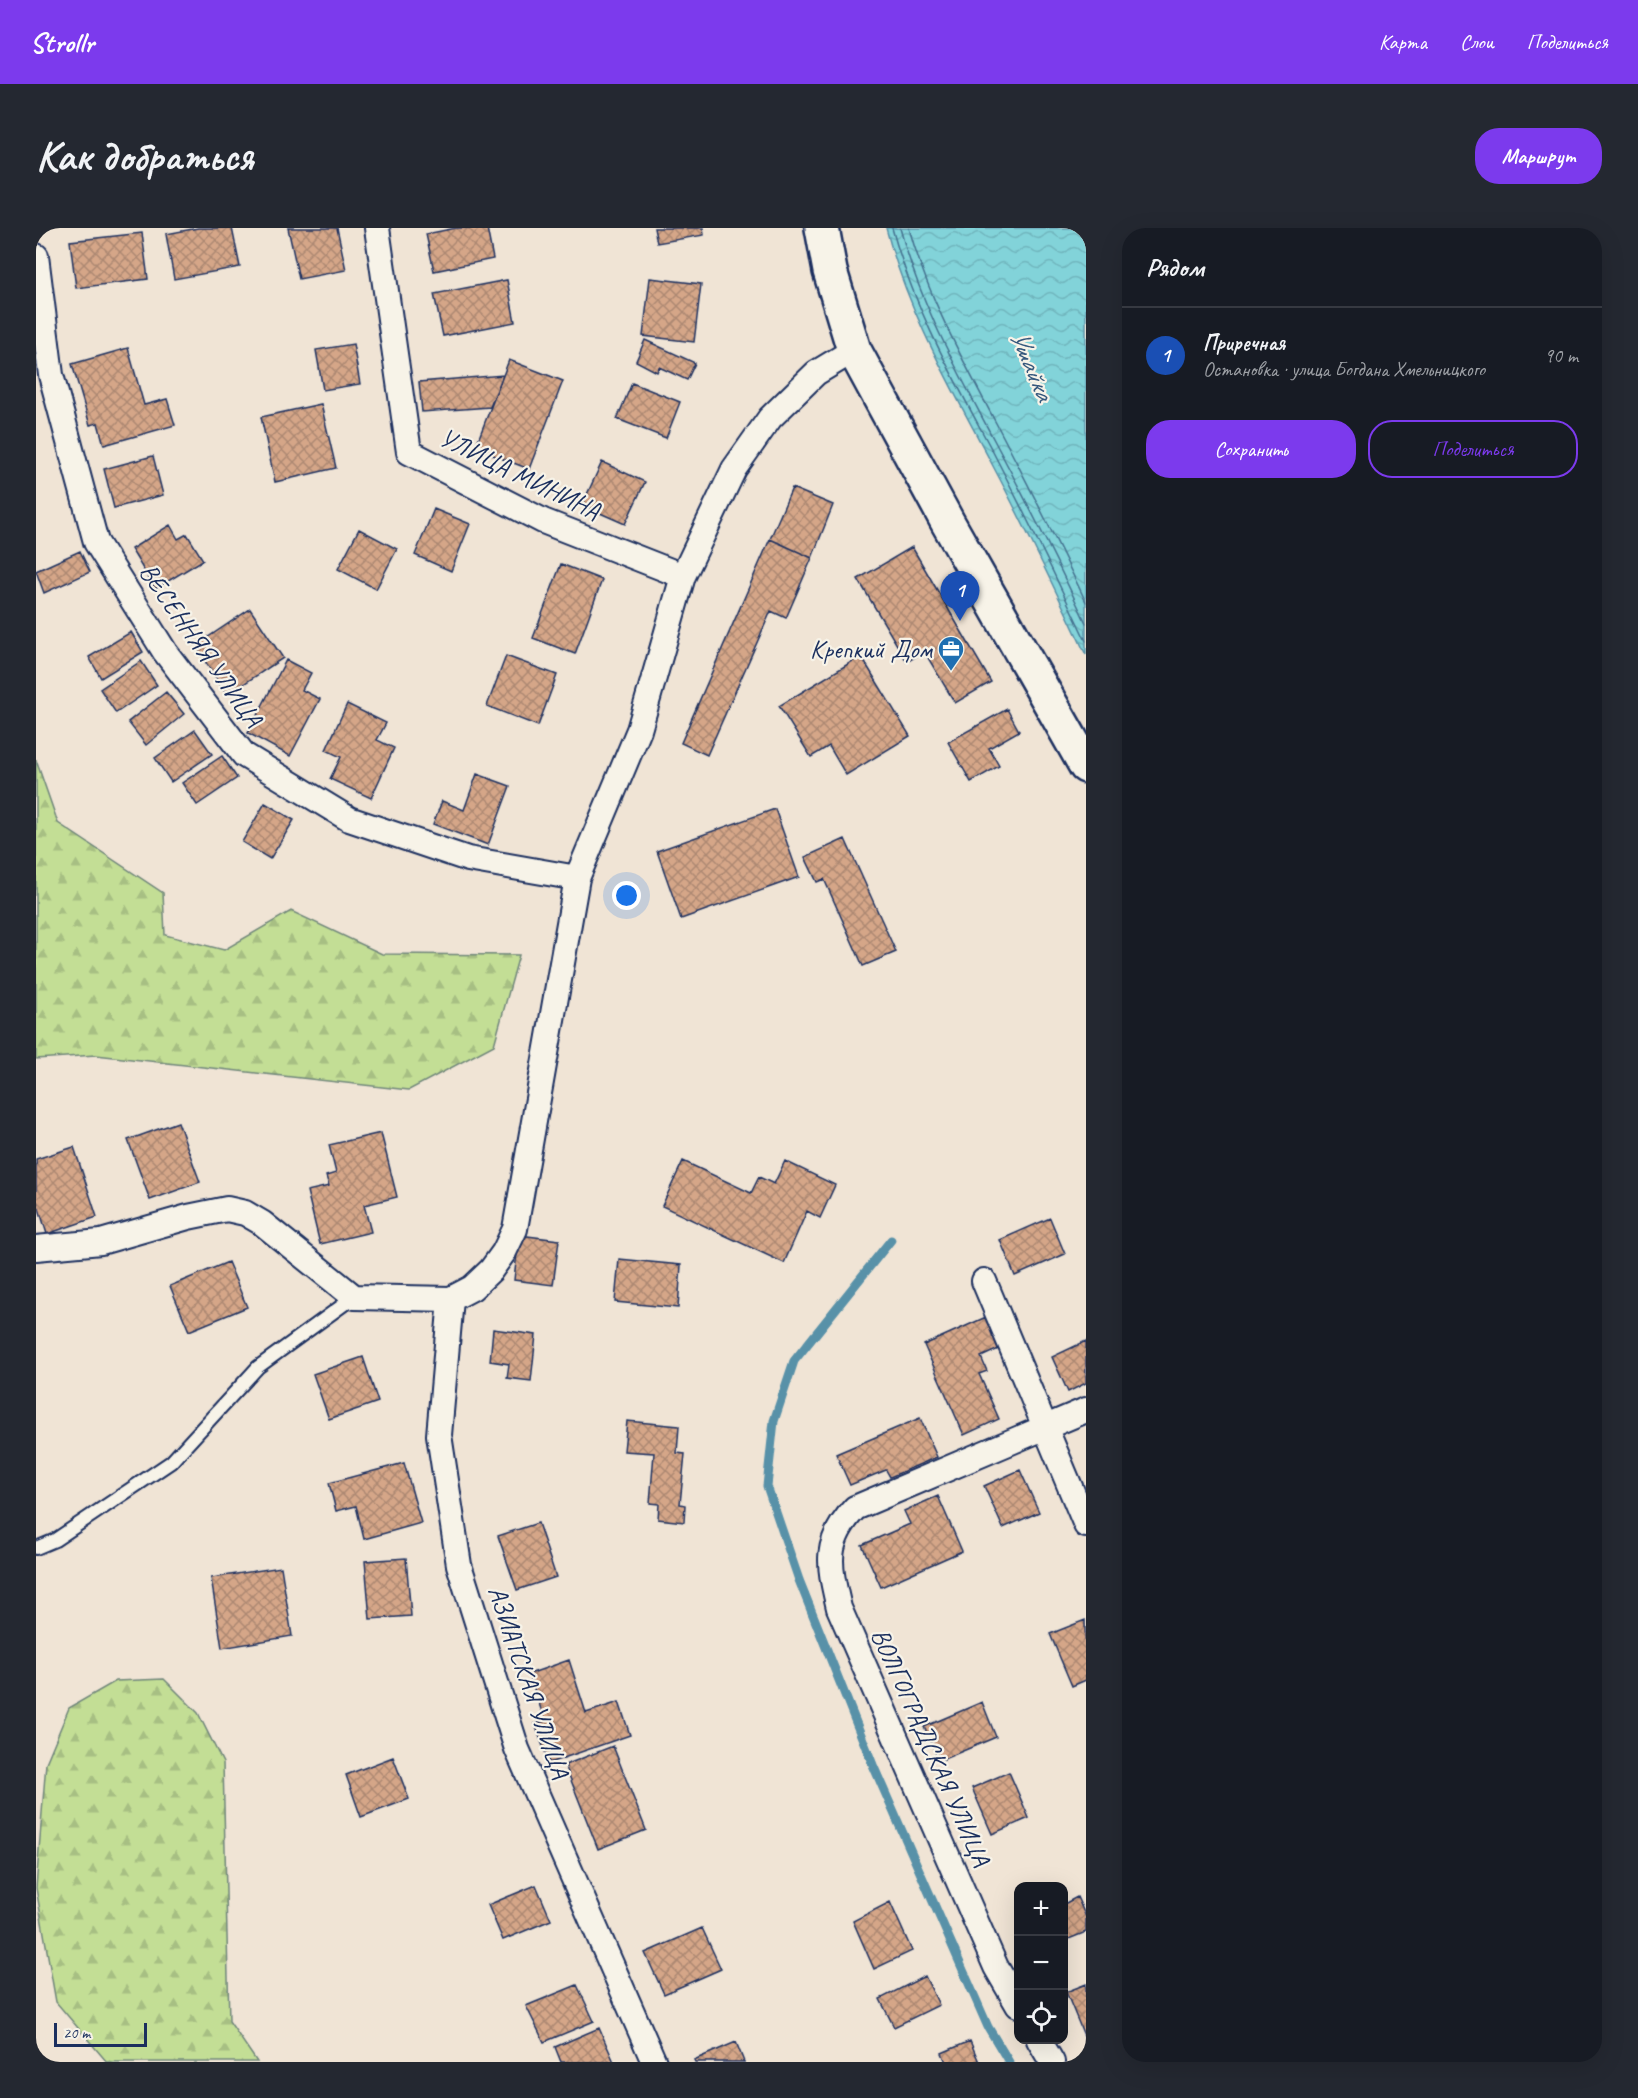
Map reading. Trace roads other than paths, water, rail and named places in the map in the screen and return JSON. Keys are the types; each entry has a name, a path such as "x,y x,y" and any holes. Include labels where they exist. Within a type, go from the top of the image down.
{"street":[{"name":"УЛИЦА МИНИНА","path":"377,228 409,452 543,521 683,576"},
{"path":"822,228 830,271 854,350 942,513 1086,766"},
{"name":"ВЕСЕННЯЯ УЛИЦА","path":"36,256 51,375 96,542 165,652 244,755 349,819 468,860 577,878"},
{"path":"36,1248 101,1242 188,1217 227,1209 245,1213 262,1223 354,1298 451,1299 472,1288 491,1270 504,1252 515,1229 577,878 639,730 683,576 734,469 770,418 816,373 854,350"},
{"path":"984,1281 1086,1525"},
{"name":"АЗИАТСКАЯ УЛИЦА","path":"451,1299 439,1435 459,1565 517,1749 654,2062"},
{"name":"ВОЛГОГРАДСКАЯ УЛИЦА","path":"1014,1998 996,1967 839,1608 832,1577 832,1541 842,1522 855,1508 1086,1410"},
{"path":"1041,2044 1052,2062"}],"lane":[{"path":"36,1548 55,1540 171,1462 258,1367 354,1298"}],"water":[{"name":"Ушайка","path":"886,228 1086,228 1086,655 1017,513 932,350 906,290"}],"waterway":[{"path":"891,1240 794,1361 774,1421 767,1486 799,1580 873,1765 988,2027 1009,2062"}],"place":[{"name":"Приречная","path":"960,621"},
{"name":"Крепкий Дом","path":"951,672"}]}
